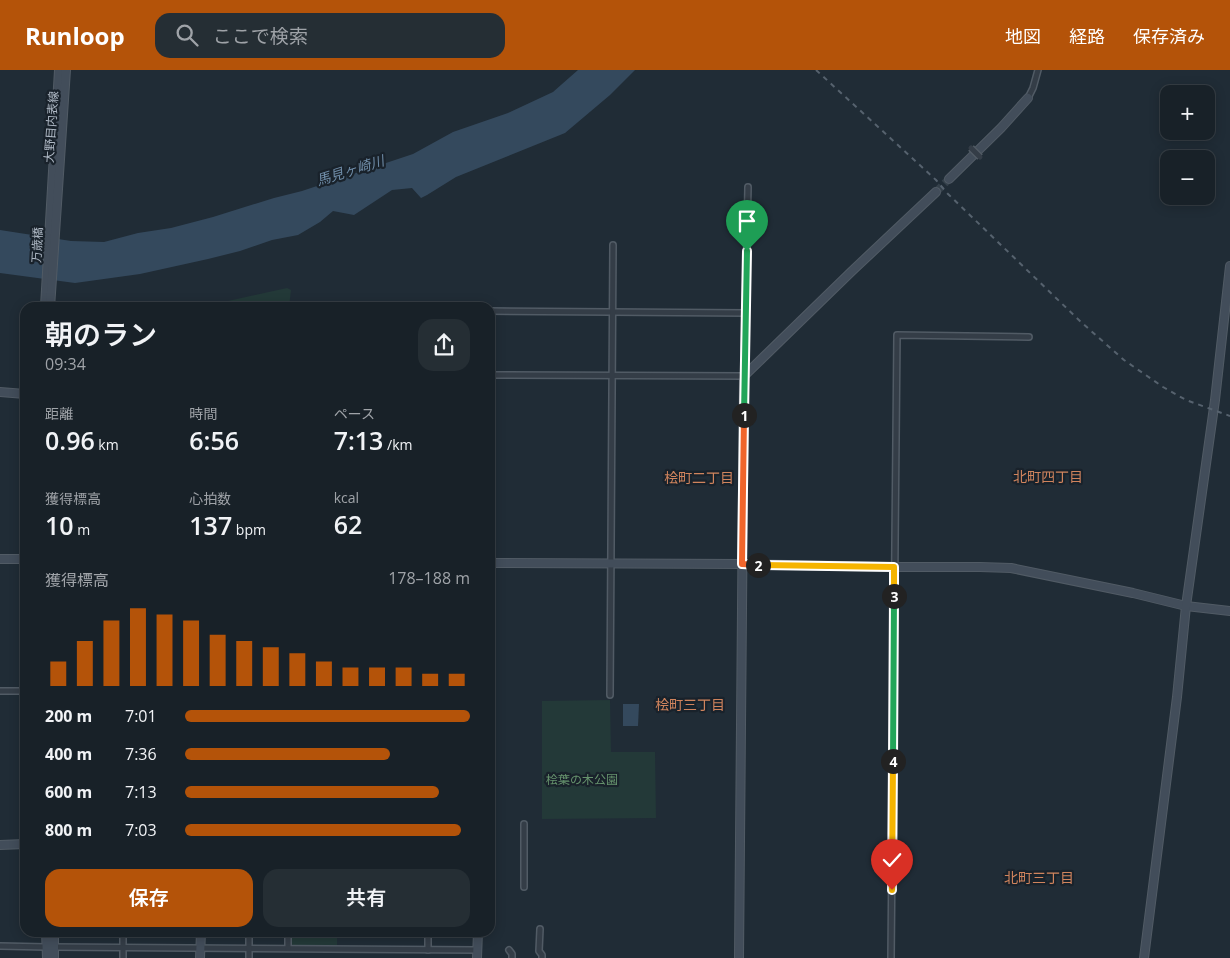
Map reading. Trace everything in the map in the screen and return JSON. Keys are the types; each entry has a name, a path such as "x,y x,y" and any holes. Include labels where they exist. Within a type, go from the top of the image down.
{"street":[{"name":"大野目内表線","path":"55,184 59,70"},
{"name":"大野目内表線","path":"55,184 66,70"},
{"path":"949,179 1001,128 1028,98 1038,70"},
{"path":"971,148 980,157"},
{"name":"万歳橋","path":"45,302 55,184"},
{"name":"万歳橋","path":"50,302 55,184"},
{"path":"738,958 744,376 748,187"},
{"path":"495,376 744,376 936,192"},
{"path":"610,695 613,245"},
{"path":"1144,958 1177,697 1186,606 1215,400 1230,266"},
{"path":"495,311 746,313"},
{"path":"891,958 897,335 1030,337"},
{"path":"0,392 20,394"},
{"path":"0,559 20,559"},
{"path":"495,562 1011,568 1186,606 1230,611"},
{"path":"0,691 20,691"},
{"path":"524,824 524,887"},
{"path":"0,845 20,844"},
{"path":"540,928 539,951 542,958"},
{"path":"47,937 54,958"},
{"path":"47,958 53,937"},
{"path":"123,937 123,958"},
{"path":"200,958 201,937"},
{"path":"249,937 249,958"},
{"path":"288,937 288,948"},
{"path":"428,937 428,950"},
{"path":"0,946 428,950 477,954 478,937"},
{"path":"509,950 512,958"}],"green space":[{"path":"287,288 291,290 290,302 224,302"},
{"name":"桧葉の木公園","path":"610,700 611,752 655,752 656,818 542,819 542,701"},
{"path":"290,937 337,937 337,946 293,945 289,942"}],"water":[{"path":"578,70 635,70 610,95 565,133 456,177 421,198 412,188 392,190 354,215 333,211 320,222 298,235 272,240 208,259 140,274 75,283 0,273 0,230 71,241 104,242 213,217 302,191 413,154 453,132 508,113 553,92"},
{"path":"623,704 639,704 638,726 623,726"}],"tunnel":[{"path":"936,192 949,179"}],"railway":[{"path":"816,70 936,180 948,194 1081,322 1124,360 1163,387 1186,400 1230,416"}],"district":[{"name":"北町四丁目","path":"1048,476"},
{"name":"桧町二丁目","path":"699,477"},
{"name":"桧町三丁目","path":"690,704"},
{"name":"北町三丁目","path":"1039,877"}],"route":[{"path":"747,251 742,564 894,567 892,890"}],"water label":[{"name":"馬見ヶ崎川","path":"350,170"}]}
